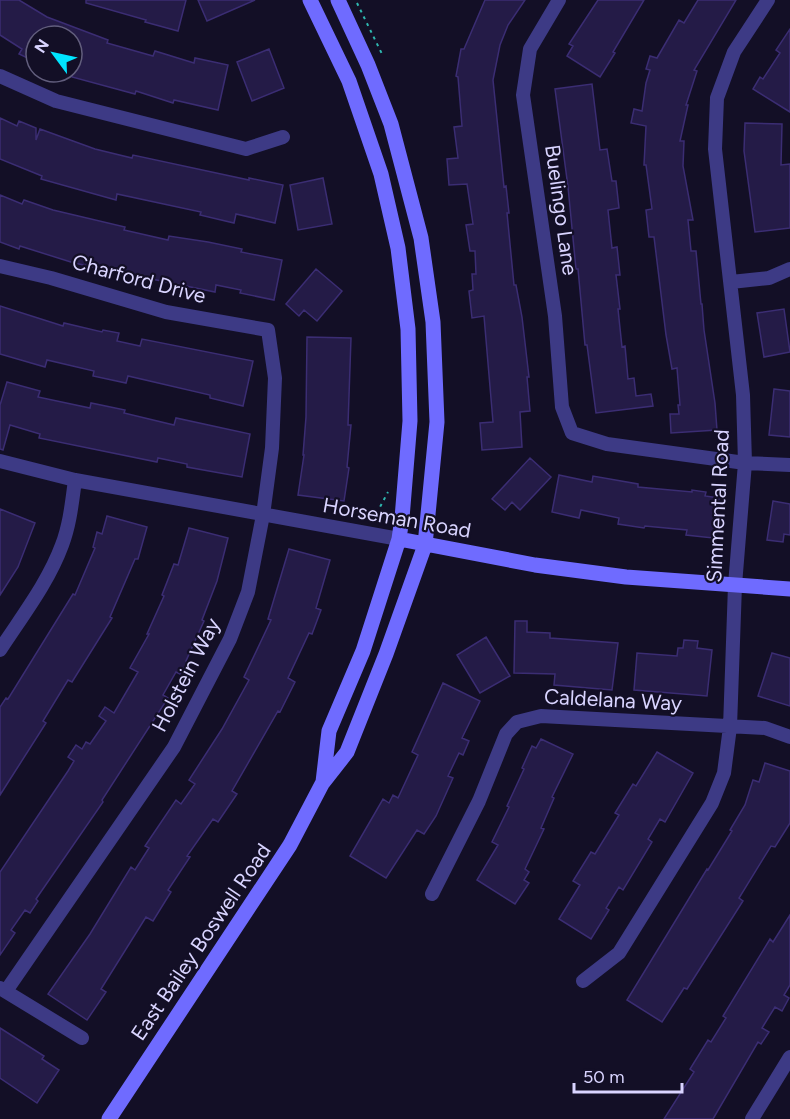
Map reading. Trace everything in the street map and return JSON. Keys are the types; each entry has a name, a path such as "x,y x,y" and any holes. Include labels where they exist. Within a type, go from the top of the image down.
{"street":[{"name":"East Bailey Boswell Road","path":"310,0 350,81 381,174 398,248 408,329 410,421 399,539 363,651 329,731 322,784"},
{"name":"East Bailey Boswell Road","path":"109,1119 290,845 322,784 347,752 386,654 425,545 437,422 433,322 421,238 391,124 368,65 338,0"},
{"name":"Buelingo Lane","path":"559,0 530,50 523,95 555,316 562,407 572,433 607,444 745,463"},
{"name":"Simmental Road","path":"583,981 619,952 712,803 724,773 730,727 735,585 745,463 743,395 715,149 717,98 734,52 768,0"},
{"path":"0,76 56,101 246,148 284,137"},
{"name":"Charford Drive","path":"0,266 51,278 166,312 268,330"},
{"path":"731,282 769,278 790,268"},
{"name":"Holstein Way","path":"3,989 174,747 230,639 248,592 263,515 272,448 275,378 268,330"},
{"name":"Horseman Road","path":"0,461 75,480 535,565 626,577 790,589"},
{"path":"745,463 790,465"},
{"path":"0,650 42,585 62,544 75,480"},
{"name":"Caldelana Way","path":"432,894 479,801 506,734 517,722 541,716 765,728 790,737"},
{"path":"3,989 82,1038"},
{"path":"752,1119 790,1057"}],"path":[{"path":"355,0 381,54"},
{"path":"379,514 389,490"}],"building":[{"path":"0,0 19,0 47,17 66,24 24,24 24,56 19,54 22,49 0,35"},
{"path":"86,0 186,0 178,31 86,3"},
{"path":"198,0 255,0 207,21"},
{"path":"485,0 525,0 508,25 500,45 493,80 504,187 506,186 509,213 507,213 514,285 516,285 522,317 529,377 527,377 530,411 520,412 522,447 482,450 480,423 493,422 484,316 472,318 469,291 473,290 472,274 476,274 475,251 470,251 466,225 473,224 467,184 449,185 447,159 458,158 454,127 462,126 458,77 456,76 461,49 464,49"},
{"path":"598,0 644,0 600,77 567,56 573,46 569,44"},
{"path":"698,0 736,0 694,70 697,71 686,105 688,105 680,141 684,141 683,166 693,220 688,220 691,251 696,251 717,430 671,433 670,414 679,414 678,405 680,405 677,368 672,369 654,237 649,237 646,210 652,209 646,165 644,165 646,126 631,123 634,109 642,111 650,70 646,69 650,56 657,58 679,20 684,23"},
{"path":"790,29 790,112 753,89 760,77 763,79 780,53 776,50"},
{"path":"84,31 108,40 107,43 153,56 155,51 194,63 195,58 228,65 218,110 174,100 173,103 136,91 135,94 84,80"},
{"path":"269,49 284,88 252,101 237,62"},
{"path":"592,84 600,150 607,149 612,181 616,181 619,208 608,210 612,248 617,247 620,275 616,275 620,309 618,309 628,379 634,378 636,396 651,394 653,406 596,413 587,345 585,345 578,269 576,269 555,89"},
{"path":"0,118 17,126 19,121 36,128 36,140 40,129 95,149 132,158 133,155 283,185 275,223 236,214 234,223 200,215 201,212 117,194 116,200 41,179 42,176 0,159"},
{"path":"745,123 782,124 781,165 790,164 790,228 755,232 744,151"},
{"path":"323,178 332,224 298,230 290,185"},
{"path":"0,195 22,204 24,200 53,210 125,227 124,230 168,240 169,236 208,242 242,249 241,252 282,260 274,300 216,285 215,292 74,263 0,242"},
{"path":"316,269 342,291 317,321 304,310 299,316 286,304"},
{"path":"0,306 63,326 64,323 102,332 103,330 119,333 117,341 140,346 142,339 253,361 243,406 210,398 210,395 128,376 126,383 93,376 94,371 47,360 45,367 0,354"},
{"path":"784,309 790,352 764,357 757,313"},
{"path":"307,337 351,338 348,425 351,425 347,467 349,468 344,501 298,495 304,455"},
{"path":"7,382 40,391 38,397 90,408 91,403 125,410 124,413 174,425 176,418 250,434 242,477 187,467 187,464 158,458 157,462 39,438 40,434 10,425 3,450 0,449 0,405"},
{"path":"774,389 790,391 790,437 769,435"},
{"path":"530,458 551,477 520,510 512,502 505,510 492,499"},
{"path":"559,475 592,482 593,476 638,484 638,487 706,492 705,496 719,498 713,538 686,535 687,530 618,524 619,518 581,510 579,518 552,512"},
{"path":"773,501 790,504 790,535 784,534 783,542 767,540"},
{"path":"0,509 35,523 18,567 0,595"},
{"path":"107,516 147,527 138,559 135,559 110,617 112,618 72,682 68,680 43,721 46,723 0,795 0,707 6,698 8,699 73,594 75,595 95,548 93,547 97,532 102,534"},
{"path":"189,528 228,538 217,581 202,620 204,621 186,661 188,662 180,674 176,672 163,695 168,698 102,800 103,802 36,899 38,901 30,913 25,910 11,930 15,933 0,955 0,872 74,761 68,757 76,745 82,749 86,742 90,744 106,721 99,716 105,707 114,713 138,672 130,668 149,634 147,634 164,596 162,595 174,564 178,565"},
{"path":"289,549 330,560 316,608 321,610 312,634 309,633 288,678 295,682 280,712 278,711 232,791 237,794 218,822 213,819 187,856 190,857 168,890 171,892 153,921 146,917 101,989 106,992 87,1020 48,994 90,934 131,867 135,870 149,848 145,846 176,800 181,804 195,784 189,780 222,729 249,680 244,677 271,620 268,619"},
{"path":"515,621 527,621 527,632 550,633 550,638 618,643 612,690 554,685 555,674 514,673"},
{"path":"486,637 510,676 480,693 457,655"},
{"path":"684,640 698,641 697,648 712,650 707,696 634,690 637,653 677,656 678,648 683,648"},
{"path":"772,653 790,658 790,706 758,696"},
{"path":"443,683 480,701 462,738 469,741 463,755 459,753 448,776 453,778 436,816 424,834 417,830 386,878 350,856 383,799 389,803 393,795 398,798 418,755 412,752"},
{"path":"541,739 573,754 552,797 554,798 541,828 544,829 525,869 529,872 524,880 529,883 515,904 477,880 498,845 492,842 509,807 507,806 524,769 522,768 532,746 536,748"},
{"path":"657,752 693,773 665,822 660,819 648,839 652,842 623,890 619,887 606,908 609,910 591,939 559,919 580,885 573,881 591,852 595,854 619,815 615,813 633,784 636,786"},
{"path":"765,763 790,771 790,823 775,847 771,846 739,898 743,901 687,989 684,988 662,1022 627,1000 732,831 730,830 745,805 753,780 759,782"},
{"path":"790,915 790,985 784,995 789,998 782,1011 775,1007 762,1028 769,1032 761,1044 758,1042 713,1119 664,1119 694,1072 690,1069 708,1040 711,1042 726,1018 723,1016 770,939 773,942"},
{"path":"0,1028 44,1056 42,1059 59,1070 37,1103 0,1078"}]}
